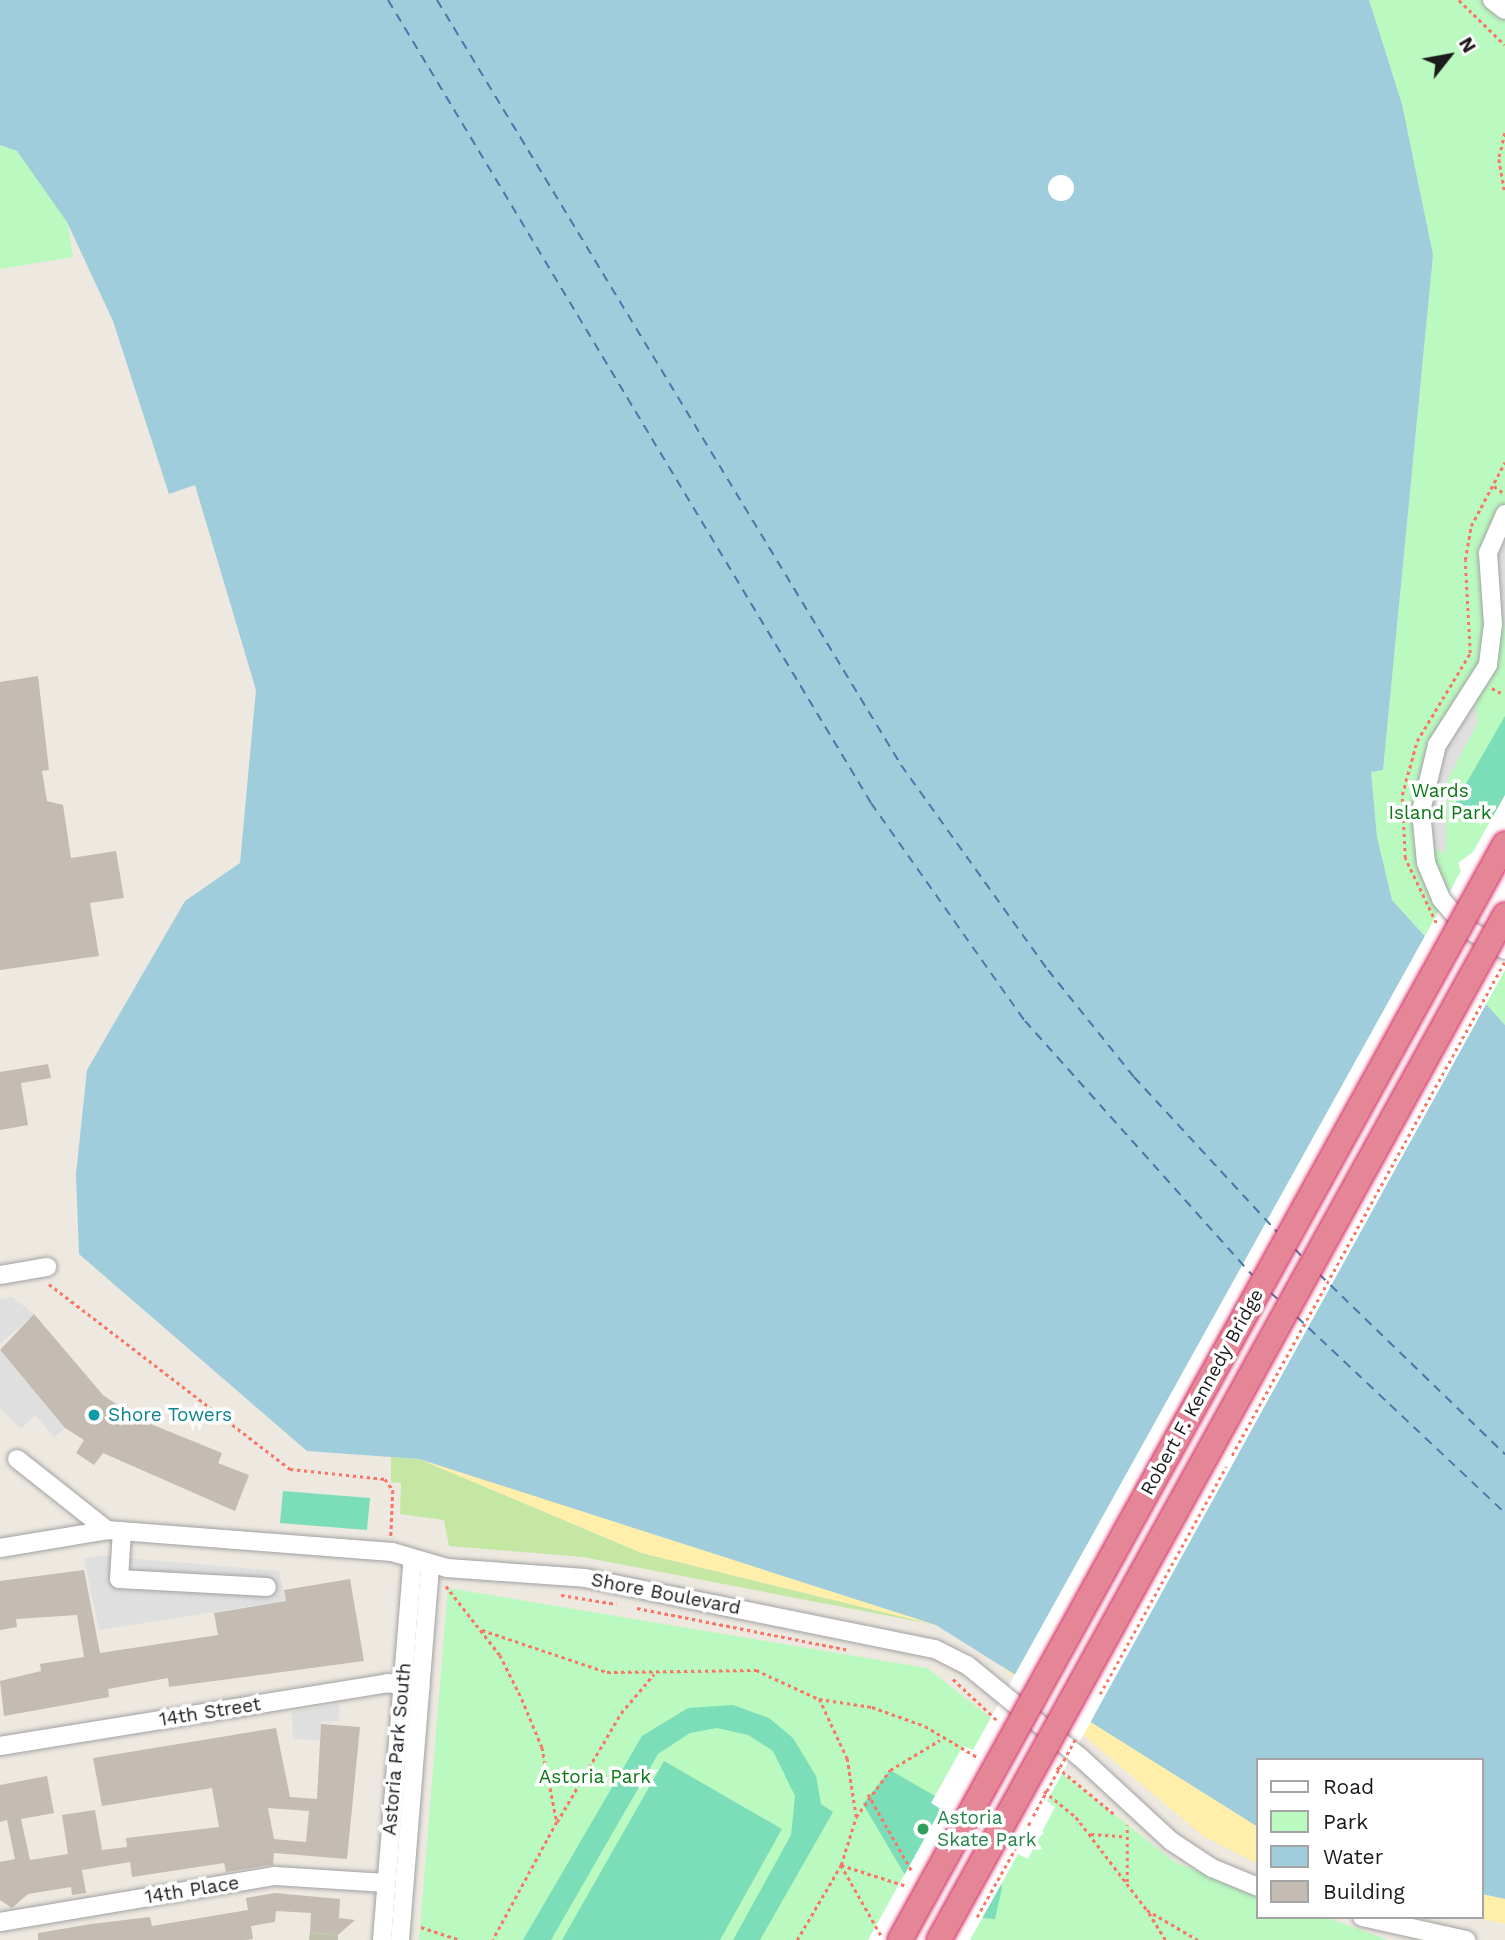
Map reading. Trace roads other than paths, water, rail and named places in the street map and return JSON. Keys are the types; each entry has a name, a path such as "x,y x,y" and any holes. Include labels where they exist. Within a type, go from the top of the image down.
{"highway":[{"name":"Robert F. Kennedy Bridge","path":"900,1940 1505,844"},
{"name":"Robert F. Kennedy Bridge","path":"939,1940 1505,915"}],"street":[{"path":"1492,0 1505,9"},
{"path":"1505,514 1488,554 1493,624 1488,665 1437,745 1421,811 1426,863 1441,899 1467,929 1505,950"},
{"path":"0,1275 47,1267"},
{"path":"17,1459 115,1531 119,1579 267,1587"},
{"name":"Shore Boulevard","path":"0,1548 115,1531 412,1559 441,1573 585,1578 935,1649 967,1665 1080,1757 1171,1841 1212,1868 1256,1886"},
{"name":"Astoria Park South","path":"382,1940 412,1559"},
{"name":"Astoria Park South","path":"400,1940 421,1688 441,1573"},
{"name":"14th Street","path":"0,1746 402,1685 421,1688"},
{"name":"14th Place","path":"0,1922 275,1876 386,1882"},
{"path":"1371,1919 1466,1940"}],"water":[{"path":"0,0 1369,0 1402,104 1433,255 1383,770 1371,772 1377,837 1392,900 1505,1025 1505,1899 1484,1894 1484,1758 1256,1758 1256,1826 936,1625 419,1459 307,1451 79,1254 76,1174 87,1070 185,901 240,863 256,690 195,485 169,494 113,321 67,222 17,151 0,145"}],"place":[{"name":"Shore Towers","path":"94,1415"},
{"name":"Astoria Skate Park","path":"923,1829"}],"park label":[{"name":"Wards Island Park","path":"1440,802"},
{"name":"Astoria Park","path":"595,1777"}]}
